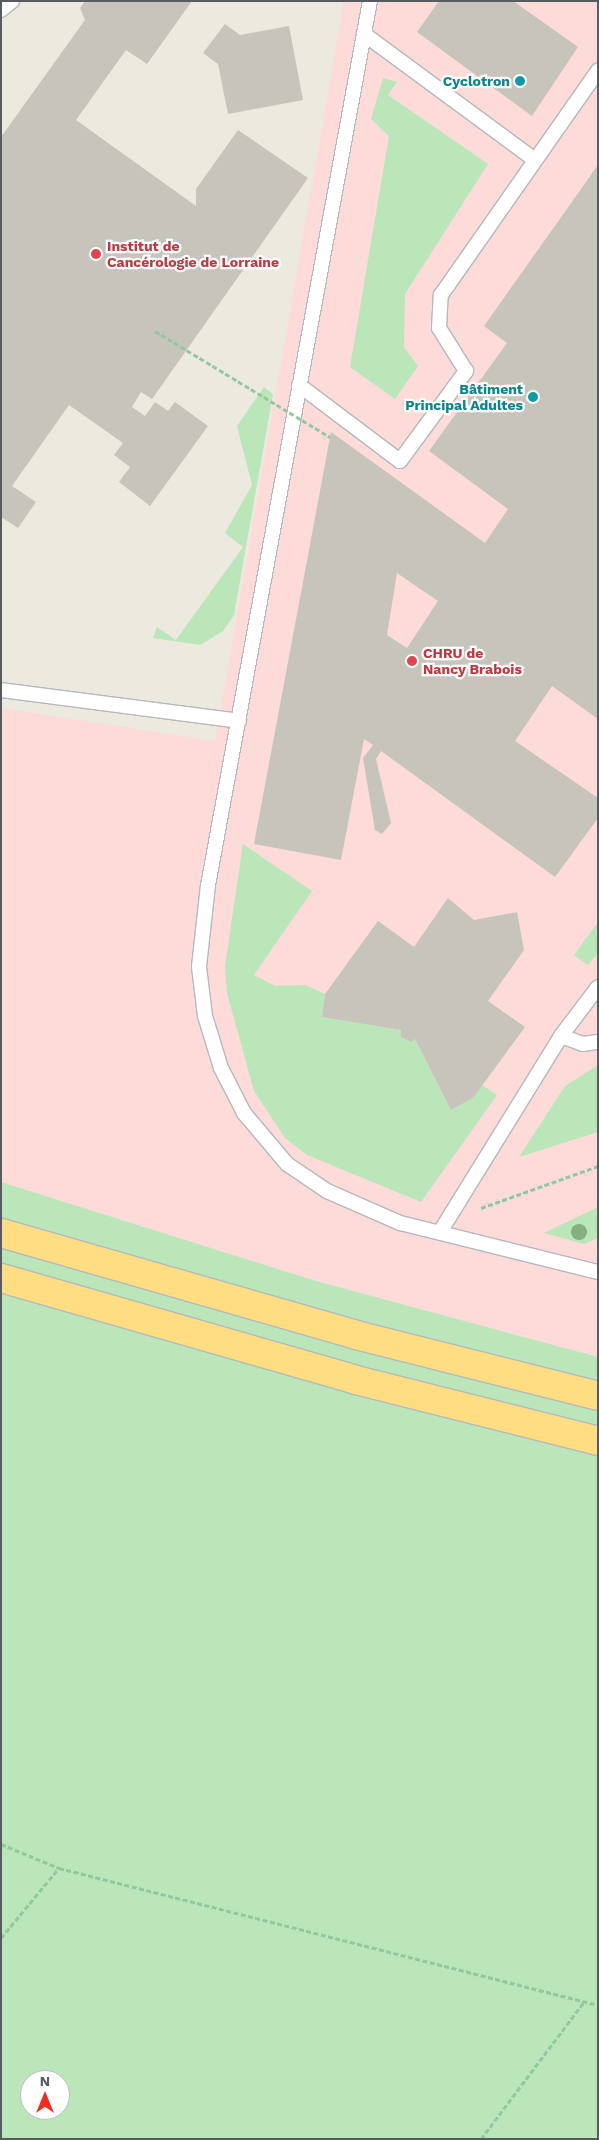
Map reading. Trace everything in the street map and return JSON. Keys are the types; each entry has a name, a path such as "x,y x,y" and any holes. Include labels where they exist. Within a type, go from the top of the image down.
{"highway":[{"path":"1,1233 356,1335 598,1396"},
{"path":"1,1278 201,1336 598,1441"},
{"path":"1,1296 201,1336"}],"lane":[{"path":"1,10 12,1"},
{"path":"370,1 208,885 199,967 205,1016 221,1068 244,1113 287,1164 364,1211 598,1272"},
{"path":"364,34 535,160"},
{"path":"299,385 400,461 466,371 439,328 441,295 598,71"},
{"path":"1,690 239,721"},
{"path":"440,1232 451,1210 561,1036 598,987"},
{"path":"561,1036 583,1044 598,1042"}],"path":[{"path":"155,331 330,437"},
{"path":"451,1210 489,1208 598,1166"},
{"path":"1,1844 59,1868 598,2005"},
{"path":"1,1938 59,1868"},
{"path":"481,2139 584,2002"}],"shaded area":[{"name":"CHRU de Nancy Brabois","path":"344,1 598,1 598,1357 316,1281 1,1182 1,708 215,741"}],"green space":[{"path":"383,78 397,82 388,95 488,164 405,294 404,347 418,366 395,399 350,367 389,136 371,119"},
{"path":"264,387 273,394 234,615 223,631 200,645 153,638 157,627 176,640 243,547 225,533 252,485 237,426"},
{"path":"243,844 312,891 254,975 275,986 305,985 325,994 322,1017 401,1030 401,1037 411,1042 415,1039 451,1110 473,1098 482,1085 497,1095 421,1202 307,1155 285,1138 254,1091 227,993 225,966"},
{"path":"598,922 598,953 588,965 574,955"},
{"path":"598,1065 598,1132 519,1157 565,1086"},
{"path":"1,1182 316,1281 598,1357 598,2139 1,2139"},
{"path":"598,1207 598,1238 584,1244 544,1233"}],"building":[{"name":"Institut de Cancérologie de Lorraine","path":"85,1 192,1 147,64 126,50 76,120 196,206 196,189 238,130 308,178 152,399 141,392 132,407 145,416 155,402 168,411 175,402 208,426 150,506 119,482 130,467 114,455 123,443 69,405 12,486 36,502 18,528 1,517 1,137 85,20 80,8"},
{"name":"Cyclotron","path":"439,1 513,1 578,47 532,116 417,32"},
{"path":"225,24 240,35 289,26 303,100 228,114 218,64 203,53"},
{"path":"598,165 598,719 552,686 515,741 598,798 598,818 555,877 381,751 376,759 391,823 382,834 375,830 363,758 373,745 364,739 341,860 254,844 331,432 485,543 508,509 429,451 507,343 484,326","holes":["397,573 438,601 407,648 387,635"]},
{"path":"448,898 474,920 517,912 524,950 488,1001 525,1027 473,1098 451,1110 415,1039 411,1042 401,1037 401,1030 322,1017 325,994 378,921 414,947"}],"place":[{"name":"Cyclotron","path":"520,81"},
{"name":"Institut de Cancérologie de Lorraine","path":"96,254"},
{"name":"Bâtiment Principal Adultes","path":"533,397"},
{"name":"CHRU de Nancy Brabois","path":"412,661"}]}
